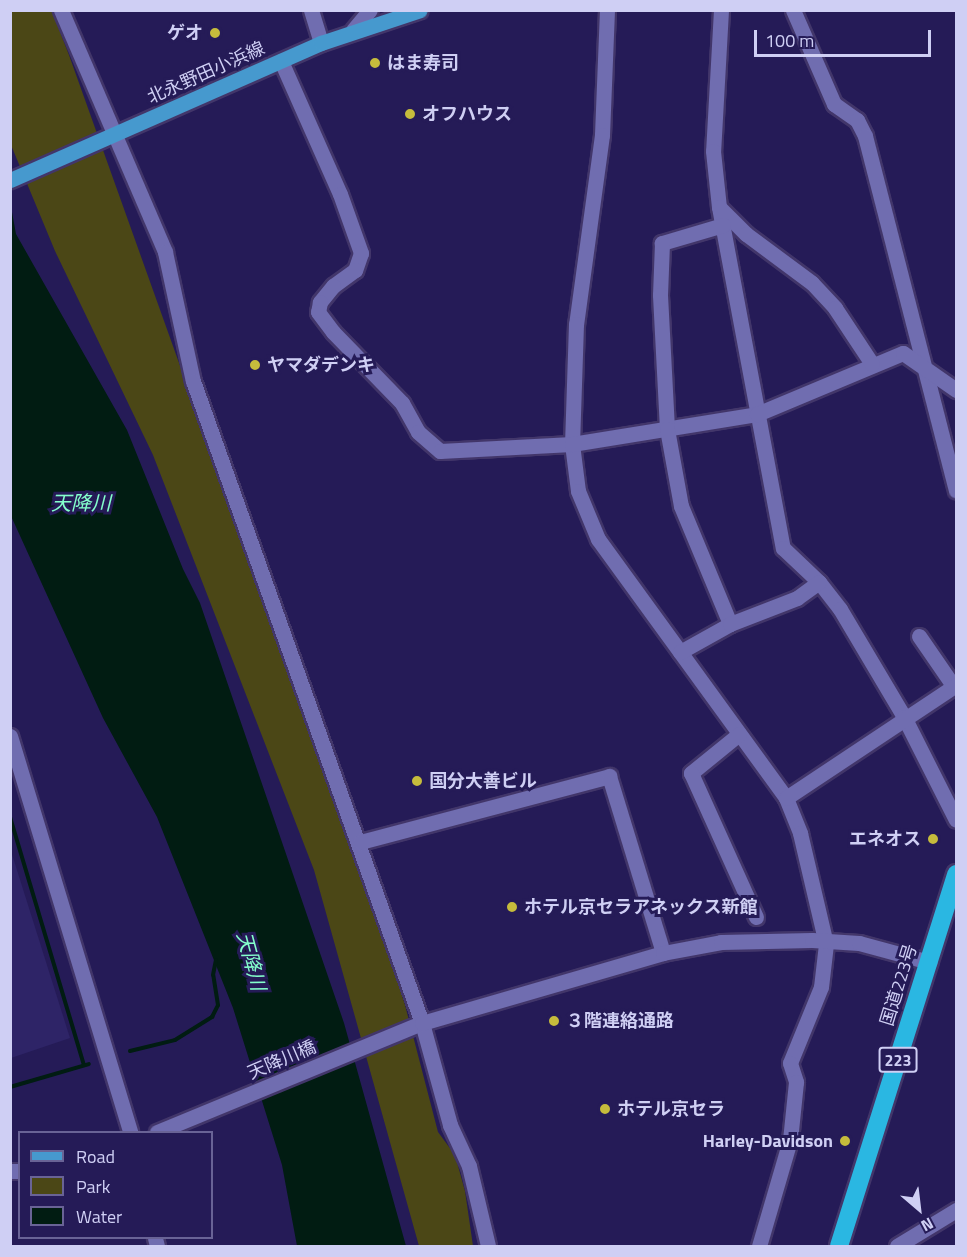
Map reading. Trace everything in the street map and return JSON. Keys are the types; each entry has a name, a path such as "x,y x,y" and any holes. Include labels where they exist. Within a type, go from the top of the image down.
{"highway":[{"name":"国道223号","path":"839,1246 957,874"}],"main road":[{"name":"北永野田小浜線","path":"10,180 321,43 353,30 420,10"}],"street":[{"path":"61,10 112,136 165,252 193,381 360,842 422,1023 450,1125 469,1166 488,1246"},
{"path":"311,10 321,43"},
{"path":"353,30 370,10"},
{"path":"607,10 602,135 576,324 572,444 584,511 598,539 786,798 800,833 826,944 821,987 790,1063 796,1082 790,1140 759,1246"},
{"path":"721,10 713,151 719,207 783,548 819,582 840,609 904,717 957,820"},
{"path":"793,10 834,104 857,120 865,136 921,365 957,491"},
{"path":"281,61 340,194 361,252 355,270 320,302 318,312 326,324 378,375 402,403 418,432 440,451 572,444 757,414 872,364 903,353 957,390"},
{"path":"719,207 746,234 812,283 835,308 872,364"},
{"path":"723,225 662,243 660,295 667,429 681,507 730,624"},
{"path":"680,652 730,624 797,597 819,582"},
{"path":"786,798 904,717 955,686 919,636"},
{"path":"739,734 691,773 756,917"},
{"path":"10,736 130,1131"},
{"path":"360,842 609,776 663,953"},
{"name":"天降川橋","path":"159,1131 422,1023 663,953 721,942 812,940 826,944 859,944 929,962"},
{"path":"897,1246 957,1210"}],"shaded area":[{"path":"10,848 70,1038 11,1058 10,1058"}],"green space":[{"path":"10,11 52,11 69,55 372,903 405,1005 438,1132 455,1155 465,1191 473,1246 419,1246 314,870 153,455 55,251 11,145"}],"water":[{"name":"天降川","path":"10,201 16,234 127,430 183,569 200,603 344,1023 406,1246 297,1246 282,1165 233,1008 157,817 103,718 11,516"}],"waterway":[{"path":"10,817 84,1065"},
{"path":"130,1051 175,1040 212,1017 218,1005 213,975 216,960"},
{"path":"10,1087 89,1064"}],"place":[{"name":"ゲオ","path":"215,33"},
{"name":"はま寿司","path":"375,63"},
{"name":"オフハウス","path":"410,114"},
{"name":"ヤマダデンキ","path":"255,365"},
{"name":"国分大善ビル","path":"417,781"},
{"name":"エネオス","path":"933,839"},
{"name":"ホテル京セラアネックス新館","path":"512,907"},
{"name":"３階連絡通路","path":"554,1021"},
{"name":"ホテル京セラ","path":"605,1109"},
{"name":"Harley-Davidson","path":"845,1141"}]}
